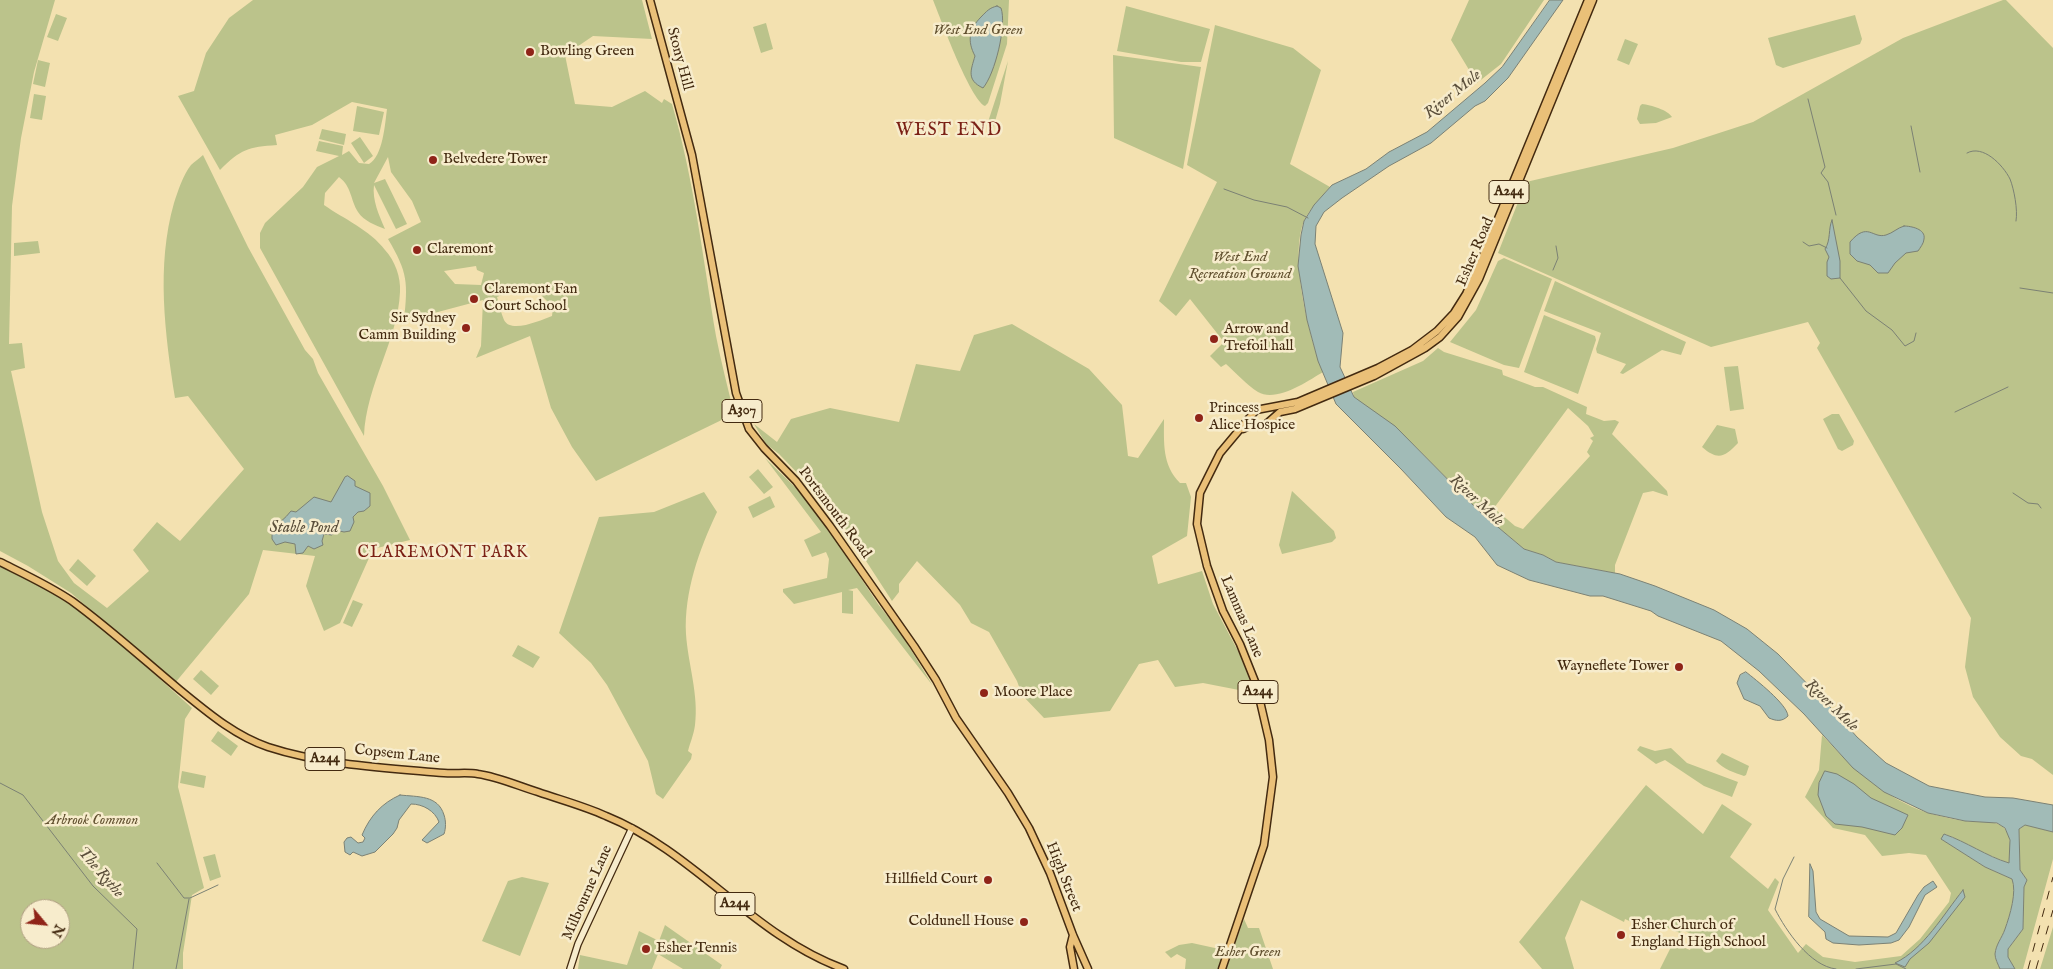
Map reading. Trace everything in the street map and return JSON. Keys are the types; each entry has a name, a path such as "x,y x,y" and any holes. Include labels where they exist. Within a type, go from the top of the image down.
{"main road":[{"name":"Stony Hill","path":"650,0 684,125"},
{"name":"Esher Road","path":"1358,380 1424,342 1444,325 1458,306 1479,265 1588,0"},
{"name":"Esher Road","path":"1358,380 1394,367 1430,344 1446,331 1462,312 1479,279 1593,0"},
{"name":"Portsmouth Road","path":"684,125 701,202 736,393 749,429 764,448 796,481 895,617 936,680 956,718 994,772 1028,828"},
{"name":"A244","path":"1263,408 1293,404 1358,380"},
{"name":"A244","path":"1270,419 1280,412 1295,409 1329,392"},
{"path":"1263,408 1269,412 1270,419 1264,426 1256,425 1252,414 1256,410 1263,408"},
{"name":"Lammas Lane","path":"1222,969 1264,845 1273,776 1269,740 1256,684 1212,583 1196,524 1200,493 1208,474 1223,449 1241,430 1252,414"},
{"name":"Lammas Lane","path":"1241,430 1256,425"},
{"name":"Copsem Lane","path":"0,562 71,600 215,718 251,740 302,756 387,768 487,776 606,816 632,828"},
{"name":"A244","path":"632,828 681,859 726,897 769,928 806,951 844,969"},
{"name":"High Street","path":"1028,828 1056,887 1073,935 1088,969"},
{"name":"High Street","path":"1073,935 1070,947 1074,969"}],"street":[{"name":"Milbourne Lane","path":"570,969 578,944 632,828"}],"green space":[{"path":"0,0 55,0 34,72 21,138 12,206 9,344 22,343 25,368 11,371 42,512 58,561 74,583 107,608 149,571 133,550 157,522 180,541 244,469 188,396 175,398 168,349 164,276 168,227 183,178 191,165 203,155 248,247 305,350 313,359 318,373 383,486 410,540 373,549 340,623 324,631 306,586 315,556 263,550 249,594 175,683 71,593 0,551"},
{"path":"253,0 642,0 652,39 593,36 565,55 575,104 612,107 645,91 662,103 664,99 672,104 692,190 716,336 734,414 596,481 572,447 551,408 530,336 476,358 481,346 483,300 404,321 405,278 388,239 421,222 412,201 391,172 388,157 374,183 385,179 407,224 396,229 374,185 375,202 385,229 360,215 349,189 339,177 325,193 324,205 372,236 389,254 399,281 400,292 394,328 370,399 364,436 260,248 260,233 265,223 303,187 317,167 339,156 316,151 319,141 343,146 342,155 349,151 359,163 369,164 374,160 380,147 387,109 352,102 312,125 275,135 277,145 252,148 240,153 220,170 178,96 194,91 206,53 229,18","holes":["476,266 477,270 484,273 481,285 455,284 444,271","525,285 533,287 553,307 552,316 534,323 513,326 504,320 497,297"]},
{"name":"West End Green","path":"933,0 1009,0 1007,44 988,103 985,106 979,100 964,75"},
{"path":"1469,0 1544,0 1501,64 1477,83 1451,40"},
{"path":"2006,0 2053,48 2053,775 2032,759 2021,756 2000,737 1973,697 1965,667 1971,618 1817,348 1820,343 1808,322 1711,347 1498,253 1526,182 1673,148 1753,122 1903,38"},
{"path":"1126,6 1210,29 1201,62 1181,62 1117,51"},
{"path":"56,14 67,18 58,41 47,37"},
{"path":"1855,15 1862,39 1860,44 1783,68 1776,65 1768,38"},
{"path":"766,23 773,49 761,53 753,27"},
{"name":"West End Recreation Ground","path":"1215,25 1293,48 1321,70 1290,164 1330,187 1306,216 1300,236 1299,255 1300,275 1307,318 1323,372 1292,389 1274,395 1265,395 1258,392 1226,364 1221,367 1210,356 1224,342 1190,299 1176,316 1159,301 1217,182 1187,165"},
{"path":"1625,39 1638,44 1629,65 1617,60"},
{"path":"1113,55 1201,67 1183,169 1114,138"},
{"path":"38,60 50,63 45,87 33,84"},
{"path":"1008,61 1000,104 992,132 987,125"},
{"path":"34,94 46,96 42,120 30,118"},
{"path":"1642,104 1663,110 1672,117 1656,123 1640,124 1637,119"},
{"path":"357,106 384,112 379,135 353,131"},
{"path":"322,129 346,134 344,145 319,139"},
{"path":"360,137 373,156 364,163 351,143"},
{"path":"38,241 40,253 14,256 14,243"},
{"path":"1504,258 1552,279 1519,368 1504,365 1450,342 1476,310 1498,261"},
{"path":"1555,281 1686,342 1681,355 1662,350 1623,374 1620,373 1626,364 1597,353 1596,349 1601,333 1544,311"},
{"path":"1544,315 1595,336 1596,340 1578,394 1524,372"},
{"path":"1012,324 1089,369 1122,405 1128,456 1138,458 1164,419 1164,445 1167,461 1174,476 1180,483 1186,483 1191,497 1187,536 1152,556 1158,584 1202,571 1213,604 1239,653 1253,689 1244,691 1203,683 1175,687 1158,660 1139,664 1110,711 1044,718 1022,695 1017,681 989,632 971,623 960,605 917,561 899,584 899,592 892,601 833,510 779,454 766,444 754,424 777,442 791,419 830,408 899,422 916,364 960,371 974,335"},
{"path":"1438,348 1444,352 1502,370 1503,375 1535,387 1543,387 1587,407 1586,414 1604,421 1615,420 1619,422 1612,434 1667,491 1668,496 1653,491 1643,493 1615,565 1615,573 1556,562 1543,555 1524,549 1480,512 1415,446 1354,397 1353,392 1423,361","holes":["1568,408 1588,426 1594,436 1590,438 1593,441 1587,452 1590,456 1523,529 1515,526 1494,508"]},
{"path":"1738,366 1744,409 1730,411 1724,367"},
{"path":"1832,414 1839,414 1854,441 1853,445 1842,451 1838,449 1823,419"},
{"path":"1717,425 1735,429 1738,443 1729,452 1721,456 1717,456 1702,447"},
{"path":"765,458 796,488 827,527 878,604 900,632 933,686 857,588 848,590 853,591 853,614 842,613 842,592 794,604 783,592 783,589 827,578 829,559 826,552 812,557 804,540 821,532"},
{"path":"758,469 773,487 764,494 749,477"},
{"path":"1292,491 1334,531 1336,538 1332,542 1282,554 1279,545"},
{"path":"704,492 717,512 699,556 687,603 687,645 696,702 694,728 688,751 692,754 691,759 663,799 656,794 648,761 607,685 591,663 559,633 599,517 654,512"},
{"path":"770,496 775,507 753,518 748,507"},
{"path":"78,559 96,576 87,586 69,570"},
{"name":"Arbrook Common","path":"0,564 51,592 101,626 192,708 185,719 178,787 204,888 192,895 183,953 183,969 0,969"},
{"path":"353,600 363,604 352,627 343,623"},
{"path":"518,645 540,657 533,668 512,656"},
{"path":"201,670 219,686 211,695 193,679"},
{"path":"218,731 238,746 231,756 211,741"},
{"path":"1822,735 1870,781 1912,807 1947,818 1970,822 1990,822 2003,827 2008,835 2010,844 2009,863 1945,834 1941,839 1985,867 2012,879 2014,890 2011,910 1995,954 2000,969 1660,969 1673,943 1690,950 1695,936 1683,930 1680,933 1646,919 1642,927 1625,919 1624,922 1581,900 1565,938 1574,969 1542,969 1519,942 1646,785 1703,834 1722,804 1752,824 1730,857 1768,889 1775,878 1779,882 1768,910 1798,953 1806,944 1823,957 1855,962 1901,956 1920,939 1949,902 1951,893 1926,855 1909,853 1882,856 1865,835 1833,828 1805,797 1819,770"},
{"path":"1640,746 1655,751 1671,748 1687,763 1738,782 1732,797 1704,786 1665,760 1656,764 1637,750"},
{"path":"1722,753 1749,766 1746,775 1733,772 1719,764 1716,761"},
{"path":"182,771 206,776 204,788 180,783"},
{"path":"2025,825 2053,832 2053,859 2023,969 2015,969 2008,957 2008,949 2023,929 2024,887 2027,880 2020,870 2019,829"},
{"path":"215,854 221,877 210,881 203,857"},
{"path":"522,877 549,883 520,956 482,941 508,881"},
{"name":"Esher Green","path":"1244,919 1248,928 1259,928 1273,969 1226,969"},
{"path":"665,925 722,965 720,969 683,969 658,954 652,969 578,969 580,955 627,965 639,931 659,941"},
{"path":"2053,927 2053,969 2040,969"},
{"path":"1192,943 1224,950 1218,969 1185,969 1186,959 1177,954 1171,958 1165,952 1179,945"}],"water":[{"path":"1550,0 1563,0 1508,78 1485,101 1475,106 1431,143 1389,166 1342,198 1324,212 1316,226 1315,244 1343,333 1340,367 1354,397 1395,426 1480,512 1524,549 1543,555 1556,562 1620,574 1655,586 1714,610 1747,629 1778,654 1857,737 1886,763 1929,786 1985,797 2013,798 2053,805 2053,832 2025,825 2019,829 2020,870 2027,880 2024,887 2023,929 2008,949 2008,957 2015,969 2000,969 1995,954 2011,910 2014,890 2012,879 1985,867 1941,839 1944,834 2009,863 2010,840 2005,828 1997,823 1965,821 1928,813 1884,792 1853,768 1804,714 1759,671 1721,641 1658,616 1651,611 1603,596 1590,596 1529,580 1497,565 1475,537 1446,517 1336,404 1318,361 1307,320 1298,266 1304,221 1314,205 1332,185 1366,169 1389,152 1427,132 1485,83 1502,67"},
{"path":"997,6 1001,8 1002,16 999,49 992,72 983,88 974,82 972,78 971,70 975,56 970,40 977,22 990,9"},
{"path":"1832,220 1840,261 1840,278 1831,279 1827,276 1829,257 1825,249"},
{"path":"1904,226 1920,230 1924,236 1923,242 1918,251 1906,253 1888,273 1878,273 1870,265 1857,261 1850,254 1850,242 1861,233 1870,232 1881,236"},
{"name":"Stable Pond","path":"348,476 355,481 355,486 370,493 370,506 353,517 354,522 350,531 335,530 332,535 324,534 323,545 314,549 308,546 303,553 296,554 295,544 285,542 276,545 272,539 272,530 291,511 296,512 314,497 331,502 345,477"},
{"path":"1746,672 1777,699 1786,711 1788,716 1786,718 1777,720 1769,718 1760,706 1744,699 1737,683 1740,675"},
{"path":"1825,771 1837,774 1854,784 1871,798 1908,815 1902,828 1895,835 1862,827 1835,824 1826,816 1818,795 1819,783"},
{"path":"400,795 426,798 437,804 445,817 444,834 427,843 422,840 439,822 428,809 420,805 411,804 399,820 393,834 375,852 362,856 353,852 350,855 345,852 344,842 347,838 351,837 358,843 363,842 365,838 362,835 373,816 382,806"},
{"path":"1810,864 1813,871 1816,912 1820,919 1849,936 1888,937 1896,933 1924,887 1933,881 1937,887 1925,895 1909,927 1899,940 1891,943 1859,945 1833,943 1826,939 1825,932 1809,917"},
{"path":"1963,890 1965,897 1929,943 1910,959 1905,967 1895,963 1905,957 1924,940"}],"waterway":[{"path":"1808,99 1825,167 1821,173 1828,182 1836,215"},
{"path":"1911,126 1920,172"},
{"path":"1967,153 1979,151 1986,154 1998,162 2007,173 2014,194 2016,221"},
{"path":"1224,189 1254,200 1287,207 1308,218"},
{"path":"1803,242 1809,246 1819,244 1827,248"},
{"path":"1553,270 1558,258 1556,246"},
{"path":"1840,278 1866,311 1892,330 1905,346 1914,341 1916,333"},
{"path":"2020,288 2053,293"},
{"path":"1955,412 2008,387"},
{"path":"2013,493 2028,503 2038,504 2041,508"},
{"name":"The Rythe","path":"0,783 23,795 93,886 137,929 133,969"},
{"path":"1794,857 1783,879 1775,909 1792,937 1808,954 1826,966 1836,969"},
{"path":"157,863 184,898 190,898 218,885"},
{"path":"176,969 189,899"},
{"path":"1856,969 1896,964 1906,969"}],"railway":[{"path":"2028,969 2053,877"},
{"path":"2036,969 2053,910"}],"place":[{"name":"Bowling Green","path":"530,52"},
{"name":"Belvedere Tower","path":"433,160"},
{"name":"Claremont","path":"417,250"},
{"name":"Claremont Fan Court School","path":"474,299"},
{"name":"Sir Sydney Camm Building","path":"466,328"},
{"name":"Arrow and Trefoil hall","path":"1214,339"},
{"name":"Princess Alice Hospice","path":"1199,418"},
{"name":"Wayneflete Tower","path":"1679,667"},
{"name":"Moore Place","path":"984,693"},
{"name":"Hillfield Court","path":"988,880"},
{"name":"Coldunell House","path":"1024,922"},
{"name":"Esher Church of England High School","path":"1621,935"},
{"name":"Esher Tennis","path":"646,949"}],"district":[{"name":"WEST END","path":"949,131"},
{"name":"CLAREMONT PARK","path":"443,554"}],"water label":[{"name":"River Mole","path":"1453,95"},
{"name":"River Mole","path":"1476,501"},
{"name":"River Mole","path":"1831,706"}]}
